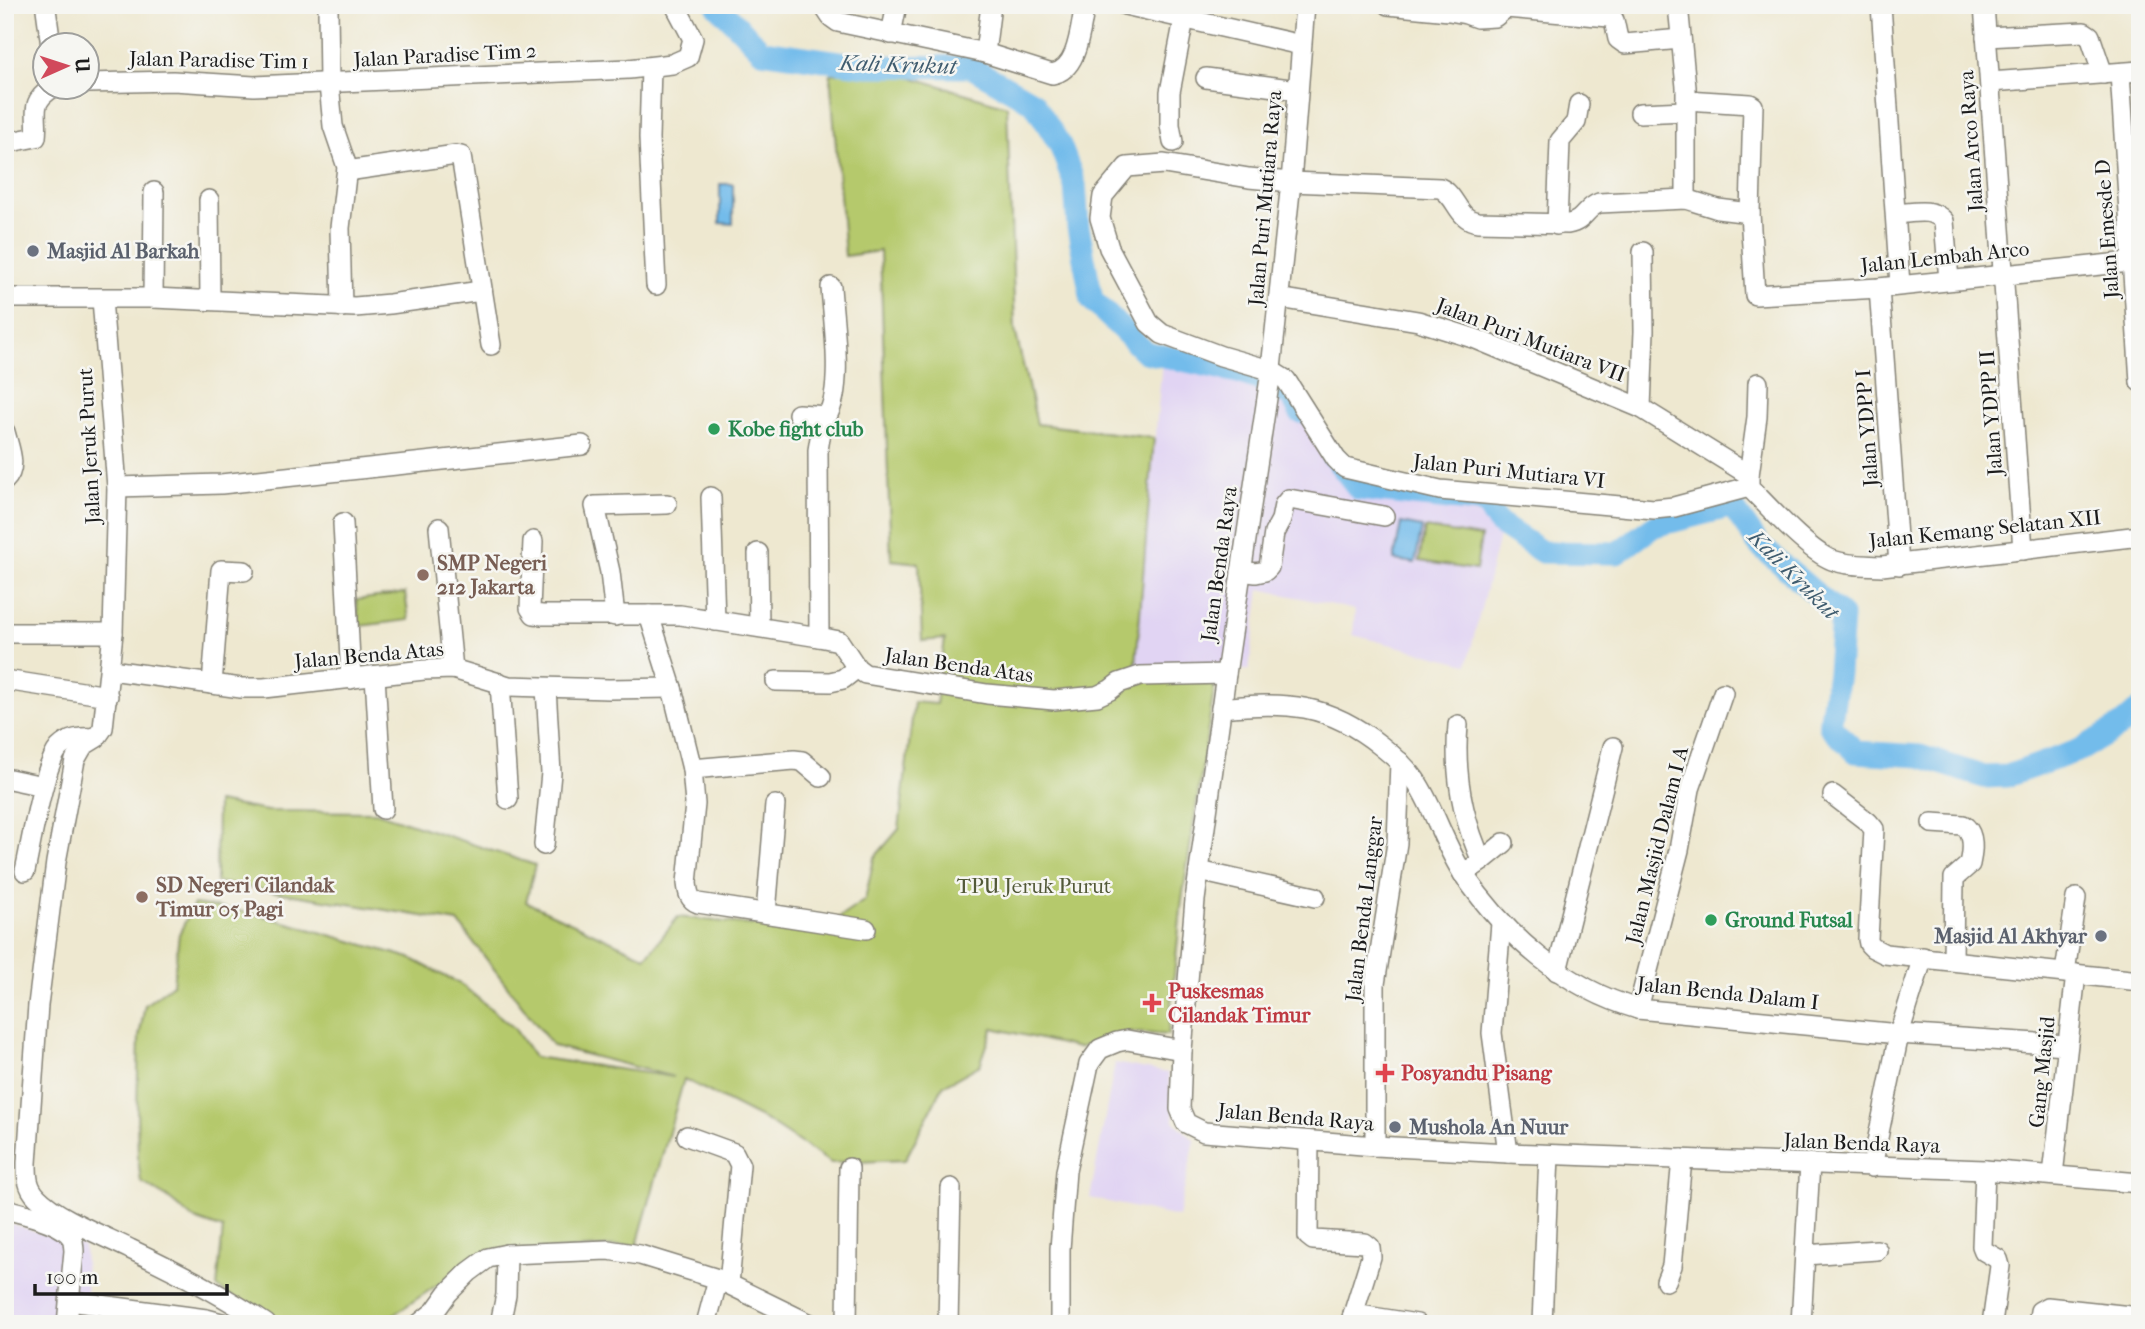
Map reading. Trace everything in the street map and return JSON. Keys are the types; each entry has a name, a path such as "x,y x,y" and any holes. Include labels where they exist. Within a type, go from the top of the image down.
{"street":[{"name":"Jalan Paradise Tim 2","path":"329,84 651,67 682,61 692,49 693,39 675,5"},
{"path":"823,5 838,22 985,53 1052,74 1059,73 1072,60 1085,5"},
{"path":"891,34 897,5"},
{"path":"985,53 991,5"},
{"path":"1125,5 1301,45"},
{"name":"Jalan Puri Mutiara Raya","path":"1269,381 1291,182 1305,5"},
{"path":"1388,5 1449,11 1477,18 1495,16 1506,7 1609,17 1614,20 1618,39 1625,44 1681,39"},
{"path":"1678,5 1686,106 1686,199"},
{"path":"1881,5 1900,285"},
{"name":"Jalan Arco Raya","path":"1984,5 2004,274"},
{"path":"328,8 329,84 333,126 347,171 340,228 342,307"},
{"path":"46,9 49,32"},
{"path":"1173,142 1170,92 1184,19"},
{"name":"Jalan Emesde D","path":"1986,37 2084,32 2090,36 2111,73 2136,261 2140,382"},
{"path":"651,67 649,138 656,285"},
{"path":"1990,82 2140,71"},
{"path":"1206,78 1298,90"},
{"name":"Jalan Paradise Tim 1","path":"102,82 173,80 254,86 329,84"},
{"path":"5,143 36,136 37,102"},
{"path":"1557,225 1560,141 1576,122 1580,104"},
{"path":"1269,381 1221,356 1162,334 1149,323 1101,228 1103,196 1126,170 1164,164 1291,182 1440,188 1446,190 1466,219 1472,222 1557,225 1582,219 1594,204 1686,199 1718,209 1750,212 1753,106 1686,106 1640,113"},
{"path":"347,171 461,156 491,345"},
{"path":"153,298 154,192"},
{"path":"209,200 210,300"},
{"name":"Jalan Lembah Arco","path":"1750,212 1755,295 1880,288 2136,261"},
{"name":"Jalan Arco Raya","path":"1896,214 1927,212 1935,214 1944,222 1949,280"},
{"path":"1642,408 1643,252"},
{"name":"Jalan YDPP II","path":"2004,274 2023,550"},
{"path":"819,637 818,450 822,426 833,402 836,385 831,288"},
{"name":"Jalan YDPP I","path":"1880,288 1899,565"},
{"path":"5,298 153,298 342,307 390,304 481,291"},
{"name":"Jalan Puri Mutiara VII","path":"1279,298 1393,316 1476,339 1642,408 1749,481"},
{"name":"Jalan Jeruk Purut","path":"102,299 117,487 111,670 103,728 96,738 83,746 75,760 56,862 38,1005 27,1181 42,1202 103,1237 185,1276 266,1324"},
{"name":"Jalan Puri Mutiara VI","path":"1269,381 1286,380 1336,459 1345,468 1440,490 1654,509 1675,507 1749,481"},
{"name":"Jalan Benda Raya","path":"1269,381 1199,871 1182,1050 1180,1109 1190,1126 1204,1132 1309,1142 1508,1153 1984,1170 2140,1184"},
{"path":"1749,481 1757,417 1758,383"},
{"path":"798,414 827,416"},
{"path":"5,432 12,461 9,477 5,480"},
{"path":"117,487 221,484 583,444"},
{"name":"Jalan Kemang Selatan XII","path":"1749,481 1785,523 1830,560 1854,565 1899,565 2140,536"},
{"path":"711,497 715,621"},
{"path":"1252,498 1284,505"},
{"path":"1241,571 1256,573 1265,571 1269,566 1271,543 1284,505 1289,499 1384,516"},
{"path":"615,616 610,572 595,506 667,504"},
{"path":"343,523 351,679"},
{"path":"439,528 453,668"},
{"name":"Jalan Benda Atas","path":"533,541 531,611 542,615 680,615 819,637 839,641 857,668 865,674 987,694 1054,700 1097,696 1119,683 1140,676 1226,674"},
{"path":"758,553 759,628"},
{"path":"212,684 220,570 244,571"},
{"path":"649,615 692,769 695,804 688,892 694,902 866,929"},
{"path":"5,633 113,634"},
{"name":"Jalan Benda Atas","path":"111,670 253,688 453,668 509,686 671,688"},
{"path":"776,681 830,682 843,679 857,668"},
{"path":"375,676 383,809"},
{"path":"5,680 108,696"},
{"path":"500,683 508,799"},
{"path":"544,845 551,773 546,688"},
{"name":"Jalan Masjid Dalam I A","path":"1638,1009 1679,850 1690,789 1723,693"},
{"name":"Jalan Benda Dalam I","path":"1221,708 1273,704 1309,708 1351,724 1370,737 1400,762 1418,784 1463,874 1501,923 1557,971 1603,996 1638,1009 1899,1034 2067,1045"},
{"path":"1458,725 1456,754 1461,796 1469,828 1482,861"},
{"path":"25,871 51,762 59,748 75,738 96,738"},
{"path":"1557,971 1613,747"},
{"path":"692,769 794,760 802,761 821,777"},
{"name":"Jalan Benda Langgar","path":"1375,1146 1375,984 1397,843 1400,762"},
{"path":"5,778 44,786"},
{"path":"1833,795 1873,826 1875,835 1868,939 1869,944 1882,953 2140,981"},
{"path":"766,913 775,805"},
{"path":"1932,823 1963,825 1971,835 1970,864 1954,878 1953,960"},
{"path":"1463,874 1504,843"},
{"path":"1199,871 1315,897"},
{"name":"Gang Masjid","path":"2053,1175 2067,1045 2076,898"},
{"path":"1501,923 1492,1033 1508,1153"},
{"path":"1872,1167 1899,1034 1923,957"},
{"path":"1060,1324 1060,1249 1066,1171 1089,1064 1100,1049 1127,1040 1182,1050"},
{"path":"687,1136 734,1153 740,1165 724,1281 706,1324"},
{"path":"1309,1142 1308,1236 1313,1240 1365,1243 1370,1247 1371,1257 1352,1319 1416,1324"},
{"path":"1542,1324 1549,1154"},
{"path":"1666,1281 1672,1266 1682,1159"},
{"path":"1801,1324 1810,1163"},
{"path":"847,1324 849,1168"},
{"path":"1984,1170 1982,1246 1984,1251 1999,1262 1992,1324"},
{"path":"948,1324 951,1188"},
{"path":"5,1209 45,1220 67,1233 73,1240 67,1324"},
{"path":"419,1324 437,1317 448,1293 480,1262 507,1254 608,1250 626,1252 724,1281 810,1324"},
{"path":"1805,1255 1877,1250"},
{"path":"500,1324 506,1295 507,1254"},
{"path":"70,1301 206,1319 225,1324"},
{"path":"2038,1324 2040,1311 2047,1307 2114,1319 2140,1317"}],"shaded area":[{"path":"1162,360 1227,377 1313,408 1358,479 1503,521 1467,664 1353,635 1355,610 1260,589 1249,670 1135,677"},
{"path":"1115,1063 1168,1073 1174,1121 1195,1141 1178,1217 1090,1198"},
{"path":"5,1222 84,1246 87,1303 174,1324 5,1324"}],"green space":[{"name":"TPU Jeruk Purut","path":"878,67 1007,106 1015,330 1037,424 1154,438 1135,677 1217,670 1182,900 1168,1035 1130,1032 1078,1048 993,1028 980,1065 943,1086 905,1160 831,1163 767,1121 684,1079 637,1245 483,1254 393,1315 343,1321 342,1324 276,1324 217,1287 223,1229 192,1218 167,1197 141,1182 137,1109 139,1037 145,1005 173,984 179,934 194,904 253,913 410,958 462,985 514,1028 534,1057 674,1077 553,1046 458,922 216,882 217,802 267,811 376,812 535,865 526,902 646,957 678,917 818,932 865,900 874,858 899,829 914,702 936,704 945,639 922,641 919,563 891,560 880,251 845,256 830,74"},
{"path":"1425,528 1481,537 1476,570 1419,561"},
{"path":"405,593 409,620 360,626 356,600"}],"water":[{"path":"720,184 733,184 733,224 720,223"},
{"path":"1401,523 1422,527 1415,563 1394,560"}],"waterway":[{"name":"Kali Krukut","path":"717,5 762,51 867,66 971,67 1034,103 1060,145 1075,185 1078,227 1092,300 1145,352 1238,372 1266,382 1292,397 1300,412"},
{"name":"Kali Krukut","path":"1333,456 1359,489 1486,503 1498,523 1542,552 1617,553 1654,526 1732,506 1759,545 1842,616 1838,673 1830,726 1856,752 1920,756 1984,777 2007,776 2080,750 2122,725 2140,709"}],"place":[{"name":"Masjid Al Barkah","path":"33,251"},
{"name":"Kobe fight club","path":"714,429"},
{"name":"SMP Negeri 212 Jakarta","path":"423,575"},
{"name":"SD Negeri Cilandak Timur 05 Pagi","path":"142,897"},
{"name":"Ground Futsal","path":"1711,920"},
{"name":"Masjid Al Akhyar","path":"2101,936"},
{"name":"Puskesmas Cilandak Timur","path":"1152,1003"},
{"name":"Posyandu Pisang","path":"1385,1073"},
{"name":"Mushola An Nuur","path":"1395,1127"}]}
